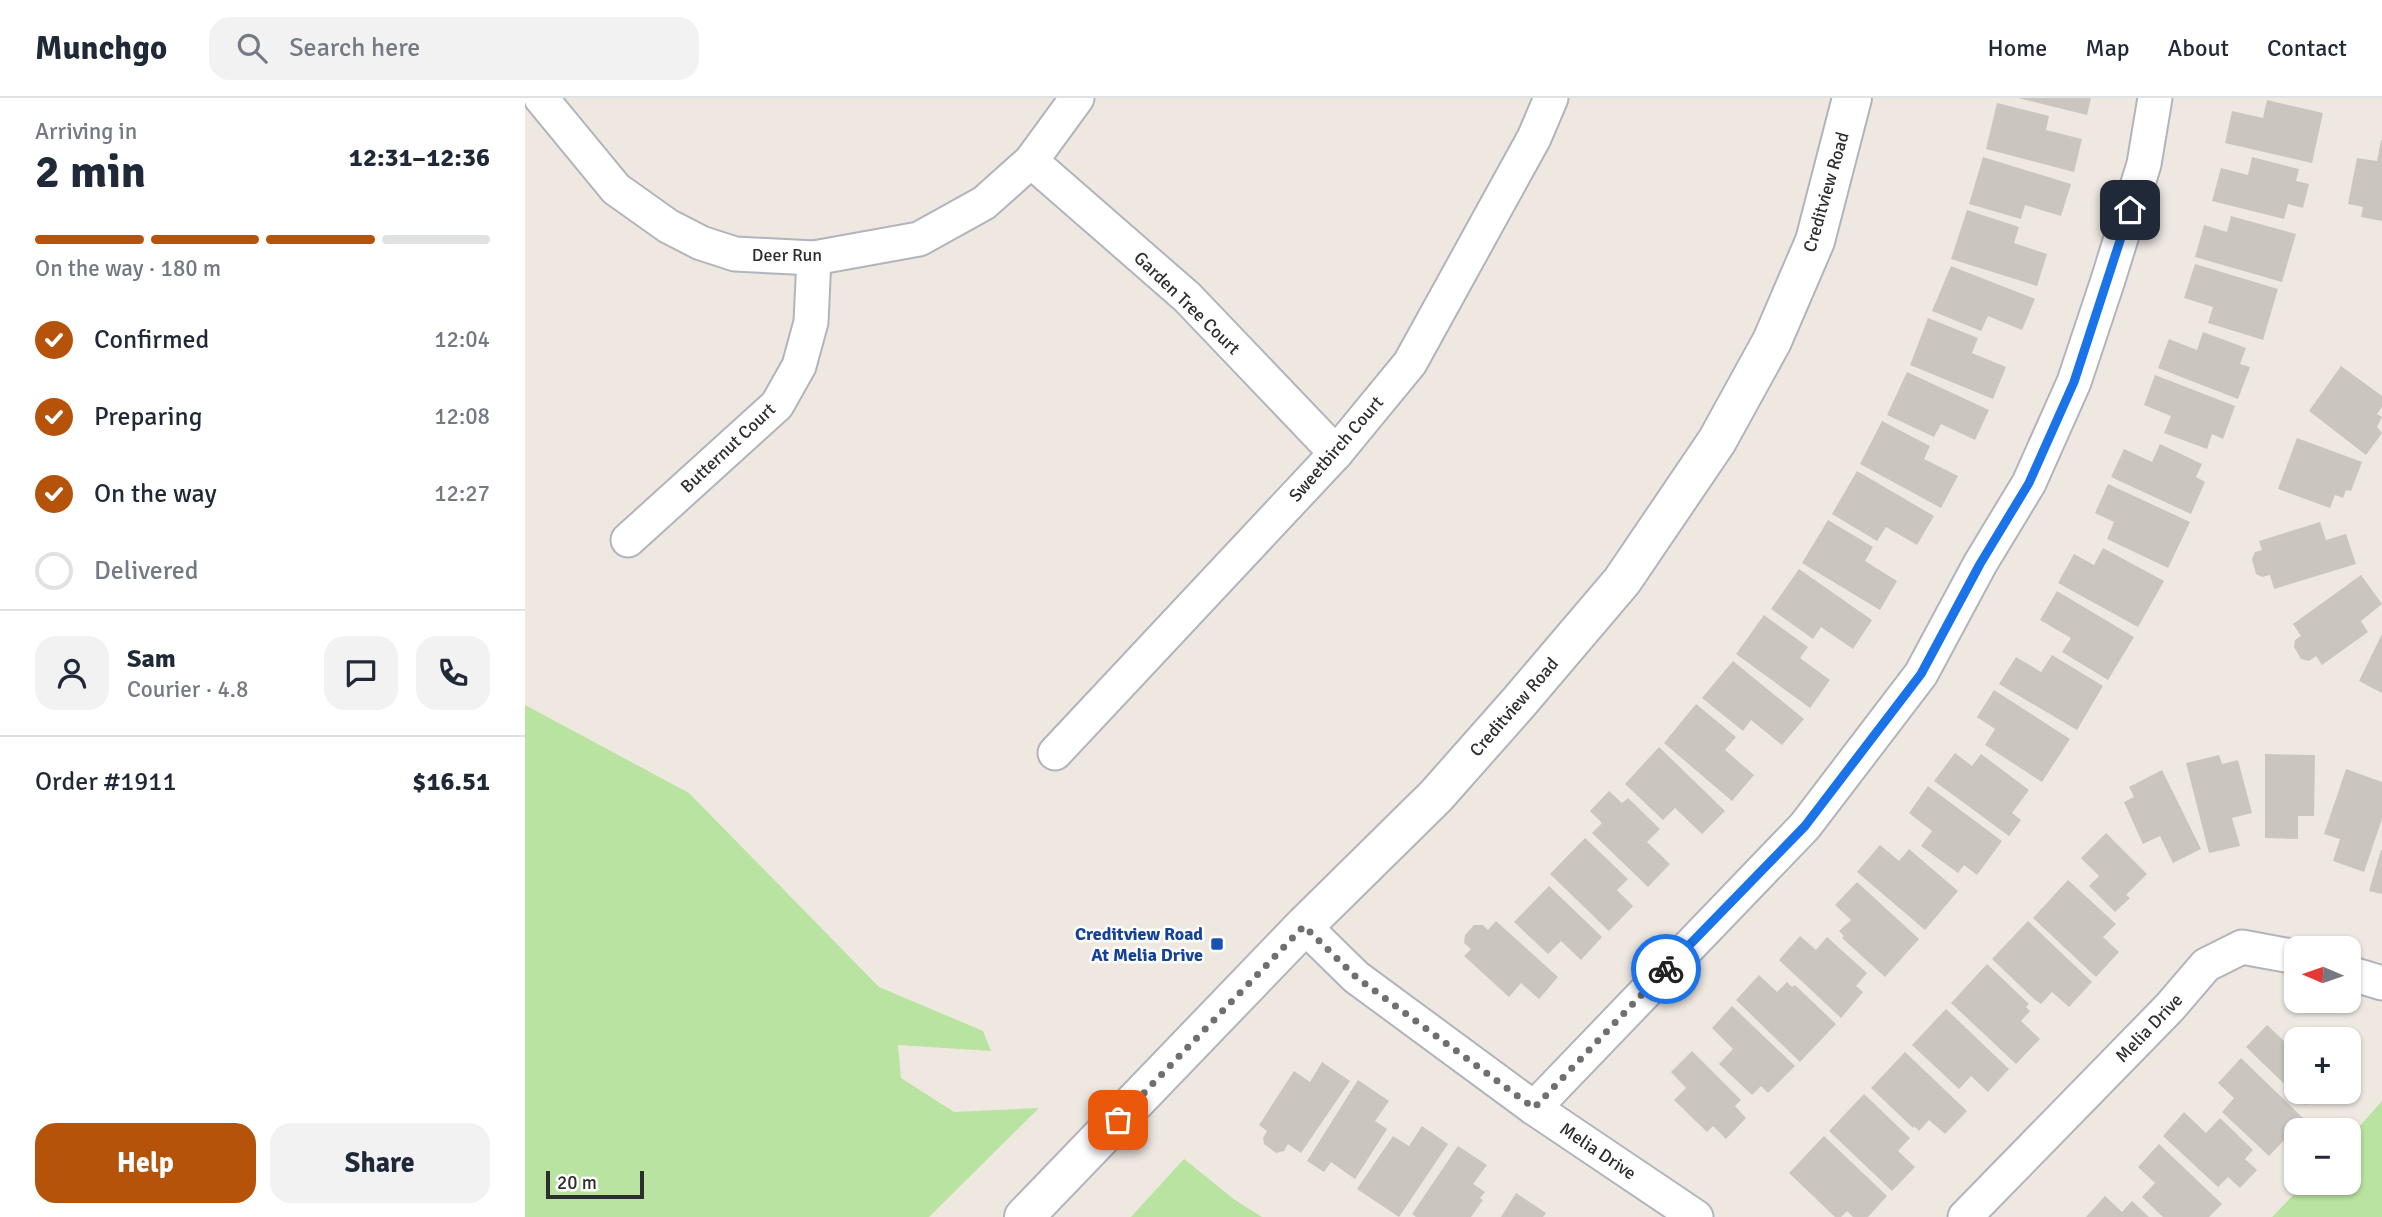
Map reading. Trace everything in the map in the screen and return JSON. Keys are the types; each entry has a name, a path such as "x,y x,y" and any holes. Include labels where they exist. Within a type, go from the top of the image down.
{"main road":[{"name":"Creditview Road","path":"1024,1217 1304,926 1436,796 1622,581 1717,441 1772,341 1815,241 1852,98"}],"street":[{"name":"Deer Run","path":"541,98 616,190 668,226 701,243 735,254 814,258 919,239 984,203 1031,161 1077,98"},
{"name":"Sweetbirch Court","path":"1055,753 1336,453 1410,363 1534,138 1551,98"},
{"path":"1534,1108 1805,826 1921,674 1980,564 2029,483 2074,382 2109,280 2144,164 2155,98"},
{"name":"Garden Tree Court","path":"1031,161 1187,297 1336,453"},
{"name":"Butternut Court","path":"628,540 777,405 799,366 811,322 814,258"},
{"name":"Melia Drive","path":"1304,926 1356,977 1534,1108 1696,1217"},
{"name":"Melia Drive","path":"1965,1217 2170,1007 2207,965 2242,947 2284,955"},
{"path":"2361,977 2382,983"}],"green space":[{"path":"525,705 689,793 879,987 983,1031 991,1051 898,1045 901,1078 954,1112 1039,1108 929,1217 525,1217"},
{"path":"2382,1101 2382,1217 2272,1217 2293,1195 2361,1195 2361,1125"},
{"path":"1184,1159 1235,1200 1262,1217 1131,1217"}],"building":[{"path":"2018,98 2091,98 2087,115"},
{"path":"2267,100 2323,113 2312,163 2225,143 2232,111 2263,118"},
{"path":"1997,103 2049,116 2046,130 2082,139 2074,172 1986,149"},
{"path":"2381,140 2382,221 2361,217 2363,207 2348,204 2357,158 2377,161"},
{"path":"1983,157 2071,184 2061,216 2025,205 2021,219 1969,204"},
{"path":"2252,157 2299,169 2296,181 2309,184 2303,208 2288,204 2284,219 2212,201 2221,168 2248,175"},
{"path":"1967,210 2019,227 2014,243 2047,254 2037,286 1951,259"},
{"path":"2231,216 2296,234 2282,282 2195,257 2204,225 2227,232"},
{"path":"2195,264 2278,289 2263,340 2208,323 2213,307 2184,298"},
{"path":"1951,266 2035,299 2022,330 1988,316 1981,331 1932,311"},
{"path":"1928,318 1978,338 1972,353 2006,367 1993,399 1910,365"},
{"path":"2203,332 2246,348 2240,364 2250,367 2238,399 2158,368 2169,339 2197,350"},
{"path":"2341,366 2382,396 2382,407 2377,414 2382,417 2377,427 2382,433 2366,455 2309,411"},
{"path":"1907,372 1989,410 1975,440 1941,424 1934,437 1887,415"},
{"path":"2155,375 2235,406 2223,439 2212,434 2207,449 2164,433 2171,416 2144,405"},
{"path":"1882,421 1930,446 1924,459 1958,476 1941,508 1860,464"},
{"path":"2297,438 2362,462 2351,491 2346,490 2343,498 2335,495 2330,508 2278,489"},
{"path":"2160,444 2202,464 2196,477 2205,482 2191,514 2111,477 2124,449 2152,462"},
{"path":"1857,471 1934,516 1917,545 1886,527 1877,541 1832,514"},
{"path":"2108,484 2190,522 2168,568 2107,539 2114,522 2095,513"},
{"path":"1828,520 1873,547 1865,561 1897,581 1880,610 1802,563"},
{"path":"2320,522 2326,540 2346,534 2356,564 2274,589 2270,575 2262,577 2256,574 2252,559 2255,552 2262,550 2259,541"},
{"path":"2103,548 2164,581 2138,627 2058,583 2074,554 2094,565"},
{"path":"1799,569 1872,620 1853,649 1821,627 1813,639 1771,609"},
{"path":"2361,575 2382,604 2361,621 2368,632 2322,665 2316,656 2309,661 2301,659 2294,647 2295,640 2301,636 2293,624"},
{"path":"2057,591 2134,637 2108,680 2062,652 2071,638 2040,620"},
{"path":"1764,615 1808,647 1800,658 1830,680 1810,708 1736,654"},
{"path":"2382,634 2382,693 2359,681"},
{"path":"2052,655 2103,686 2077,730 1999,684 2016,657 2041,672"},
{"path":"1733,661 1804,719 1782,745 1751,720 1743,731 1702,698"},
{"path":"1994,690 2070,739 2042,782 1985,745 1995,729 1977,717"},
{"path":"1696,704 1736,737 1725,750 1754,775 1732,801 1664,743"},
{"path":"1659,747 1725,811 1702,834 1675,808 1663,820 1625,784"},
{"path":"1955,753 1972,766 1981,754 2029,790 2012,813 2021,820 2009,836 1934,781"},
{"path":"2265,754 2315,755 2314,816 2298,816 2298,839 2265,838"},
{"path":"2219,755 2222,764 2238,760 2252,813 2232,818 2240,846 2209,853 2186,763"},
{"path":"2346,769 2382,782 2382,819 2364,872 2333,861 2340,839 2324,834"},
{"path":"2162,770 2201,849 2173,863 2160,836 2143,844 2124,802 2134,797 2129,787"},
{"path":"1928,786 2002,841 1977,875 1964,865 1958,873 1921,846 1932,831 1909,813"},
{"path":"1609,791 1622,803 1628,798 1660,829 1647,842 1670,864 1648,887 1592,833 1602,823 1590,811"},
{"path":"2106,833 2147,874 2126,895 2130,898 2115,912 2089,886 2099,876 2081,858"},
{"path":"1585,838 1628,879 1617,890 1633,906 1609,931 1550,874"},
{"path":"1880,845 1899,861 1909,849 1958,891 1925,930 1857,872"},
{"path":"2382,850 2382,894 2369,891"},
{"path":"2068,880 2116,924 2103,937 2119,952 2096,977 2033,918"},
{"path":"1857,882 1919,939 1885,977 1842,938 1844,936 1839,931 1851,920 1835,905"},
{"path":"1549,886 1602,937 1581,960 1561,941 1548,954 1514,922"},
{"path":"1496,921 1558,977 1539,999 1521,983 1509,997 1464,956 1471,949 1464,943 1465,935 1474,925 1483,925 1488,930"},
{"path":"2028,921 2092,982 2069,1007 2052,992 2041,1004 1992,959"},
{"path":"1800,936 1816,950 1827,937 1867,973 1856,986 1863,992 1841,1018 1779,960"},
{"path":"1987,964 2029,1004 2026,1007 2030,1011 2021,1021 2040,1039 2016,1064 1951,1003"},
{"path":"1759,975 1777,992 1787,982 1792,987 1795,985 1836,1024 1800,1062 1736,1000"},
{"path":"1732,1006 1795,1066 1768,1093 1761,1086 1752,1095 1719,1064 1733,1049 1712,1028"},
{"path":"1946,1009 2009,1069 1988,1092 1971,1076 1959,1089 1912,1045"},
{"path":"2267,1025 2284,1041 2284,1084 2246,1047"},
{"path":"1692,1051 1741,1100 1735,1106 1746,1118 1726,1139 1713,1126 1707,1132 1674,1100 1686,1088 1671,1072"},
{"path":"1905,1052 1967,1111 1945,1134 1929,1120 1919,1131 1914,1126 1913,1128 1871,1088"},
{"path":"2241,1058 2284,1100 2284,1104 2289,1104 2303,1118 2284,1118 2284,1140 2269,1156 2222,1112 2234,1098 2218,1083"},
{"path":"1322,1062 1350,1081 1301,1153 1288,1144 1284,1151 1276,1153 1264,1144 1263,1138 1267,1131 1259,1125 1294,1071 1310,1082"},
{"path":"1358,1080 1389,1101 1375,1121 1387,1129 1355,1179 1331,1162 1324,1172 1307,1161"},
{"path":"1864,1094 1910,1138 1898,1151 1915,1167 1892,1191 1829,1131"},
{"path":"2184,1112 2206,1133 2220,1118 2253,1150 2245,1159 2257,1170 2240,1188 2228,1177 2218,1187 2163,1136"},
{"path":"1422,1126 1448,1144 1399,1217 1357,1189 1393,1136 1409,1146"},
{"path":"1824,1136 1887,1196 1868,1217 1853,1217 1847,1211 1841,1217 1835,1217 1789,1173"},
{"path":"2159,1144 2222,1204 2209,1217 2163,1217 2142,1197 2155,1183 2138,1167"},
{"path":"1458,1146 1487,1165 1473,1184 1485,1192 1480,1198 1483,1200 1471,1217 1416,1217 1412,1214"},
{"path":"1516,1193 1546,1213 1543,1217 1501,1217"},
{"path":"2105,1196 2122,1212 2132,1201 2149,1217 2086,1217"}],"way so far":[{"path":"1118,1120 1304,926 1356,977 1534,1108 1666,969"}],"place":[{"name":"Creditview Road At Melia Drive","path":"1217,944"}],"route":[{"path":"1666,969 1805,826 1921,674 1980,564 2029,483 2074,382 2130,210"}]}
